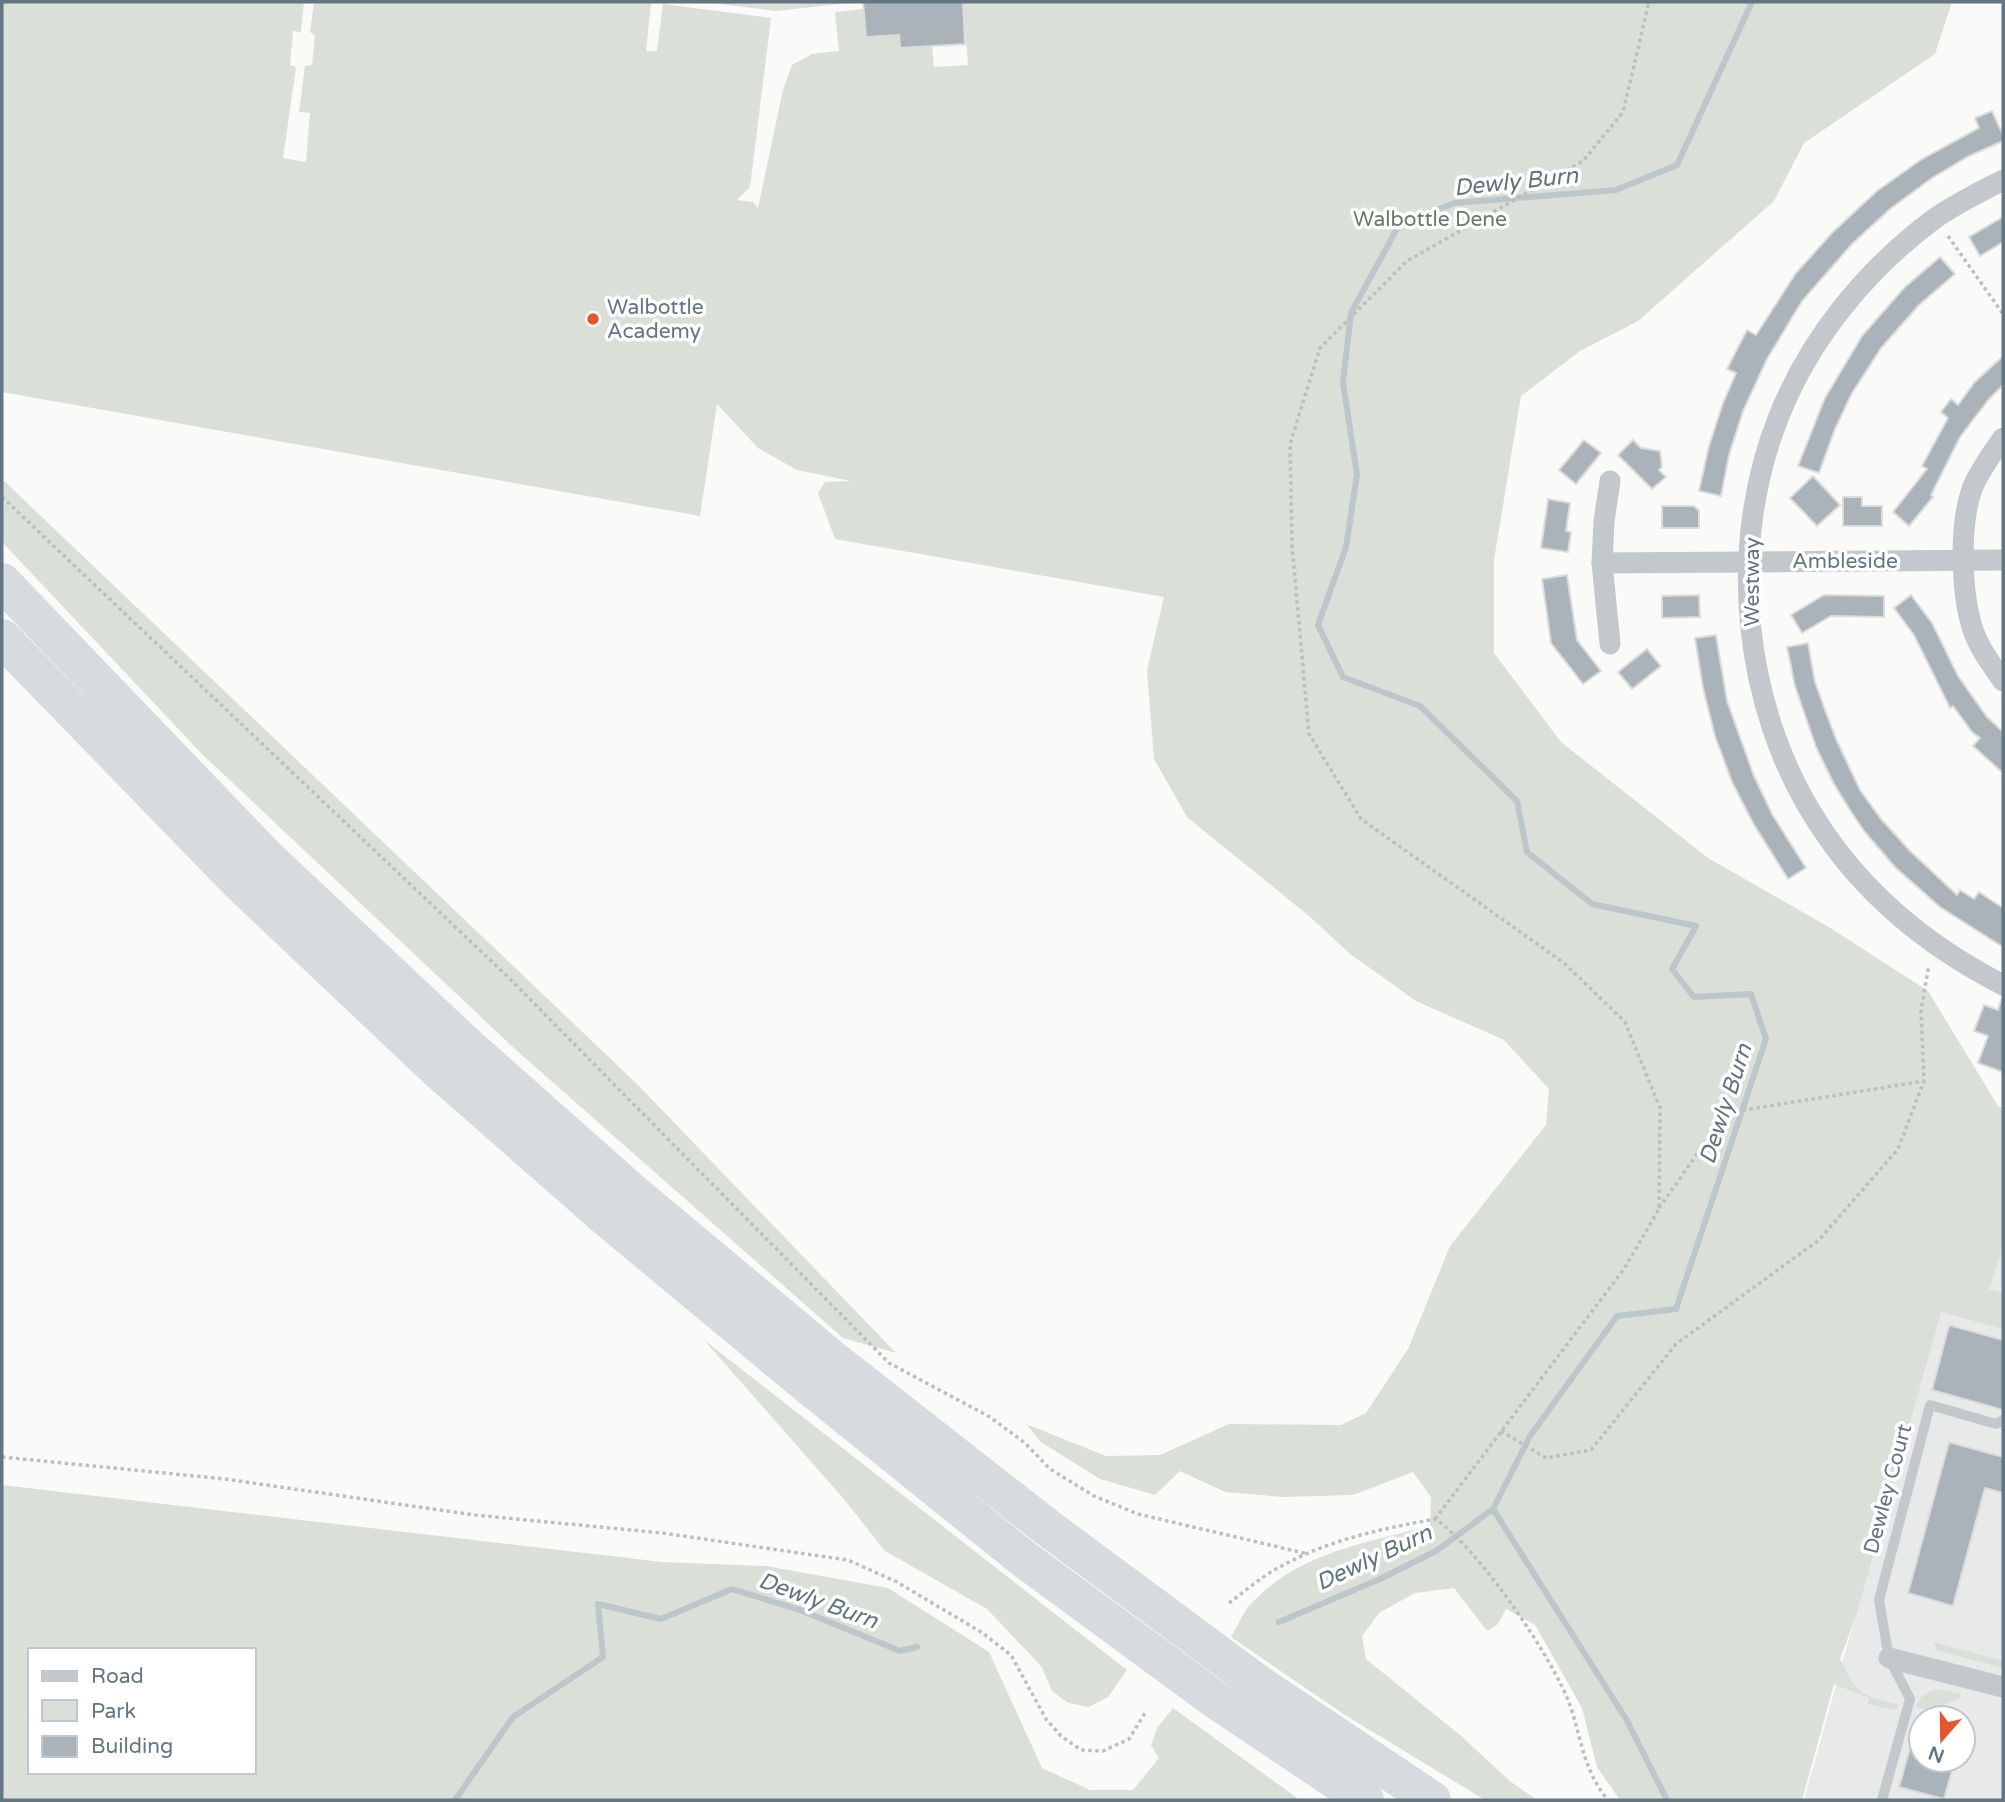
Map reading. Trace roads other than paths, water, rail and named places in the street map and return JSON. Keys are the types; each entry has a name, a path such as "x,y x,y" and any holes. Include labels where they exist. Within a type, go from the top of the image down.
{"highway":[{"path":"2,582 265,856 464,1043 632,1192 832,1359 1048,1528 1260,1685 1432,1800"},
{"path":"2,638 240,883 438,1070 579,1193 809,1386 1024,1559 1213,1698 1365,1800"},
{"path":"1260,1685 1459,1800"},
{"path":"1213,1698 1337,1800"}],"street":[{"name":"Westway","path":"2003,180 1936,218 1898,249 1836,316 1812,350 1779,417 1763,465 1750,562 1750,629 1767,713 1794,778 1818,823 1861,879 1903,920 1960,961 2003,985"},
{"path":"2003,438 1972,489 1965,519 1964,560 1967,606 1973,631 1987,659 2003,681"},
{"path":"1610,481 1602,563 1611,644"},
{"name":"Ambleside","path":"1602,563 2003,560"},
{"path":"1889,1658 2003,1686"}],"lane":[{"name":"Dewley Court","path":"1889,1658 1879,1600 1930,1405 1996,1424 2003,1420"},
{"path":"1882,1800 1910,1699 1889,1658"}],"waterway":[{"name":"Dewly Burn","path":"1279,1622 1380,1579 1436,1551 1493,1509 1530,1436 1617,1316 1676,1309 1766,1039 1751,994 1694,997 1672,969 1696,926 1592,904 1527,852 1517,801 1420,706 1343,677 1318,625 1346,547 1357,475 1343,382 1351,313 1400,223 1455,203 1616,190 1677,165 1752,2"},
{"path":"1493,1509 1626,1719 1667,1800"},
{"name":"Dewly Burn","path":"455,1800 513,1717 603,1657 598,1604 661,1619 732,1589 800,1610 900,1651 917,1647"}],"place":[{"name":"Walbottle Academy","path":"593,319"}],"park label":[{"name":"Walbottle Dene","path":"1430,219"}]}
